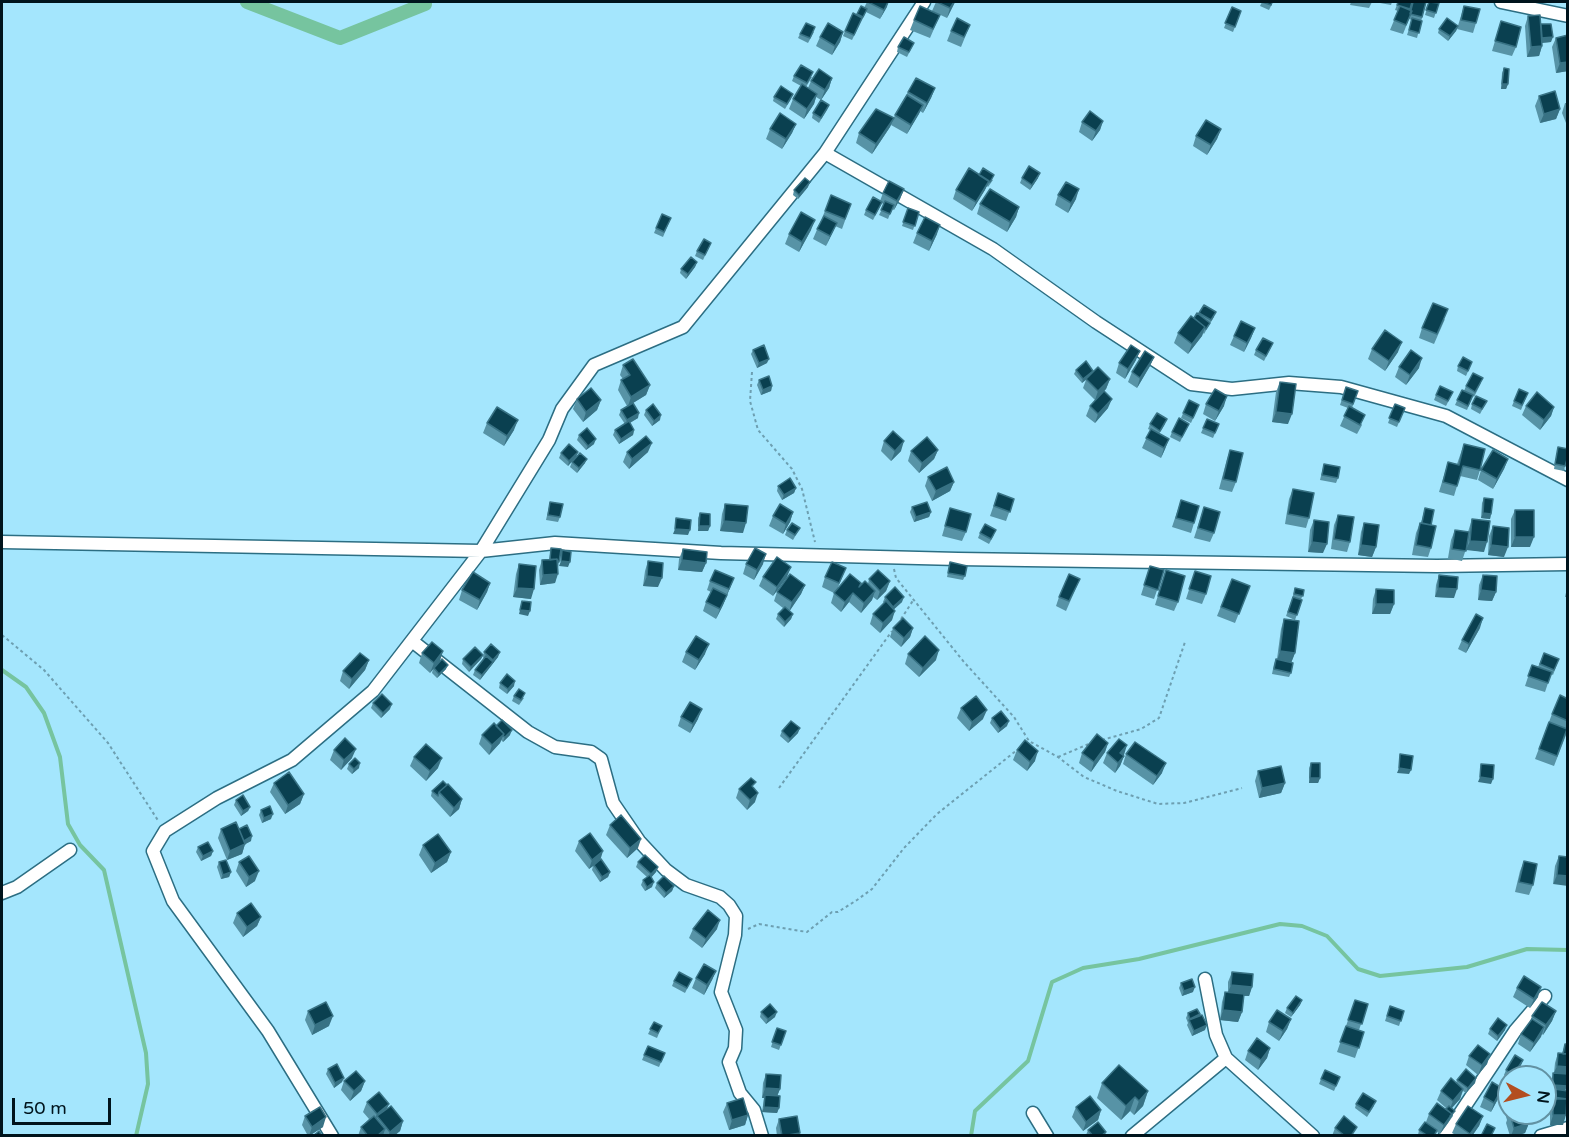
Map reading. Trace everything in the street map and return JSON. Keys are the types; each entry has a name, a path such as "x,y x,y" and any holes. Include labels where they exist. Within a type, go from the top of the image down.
{"street":[{"path":"332,1136 268,1031 173,902 153,851 165,831 217,798 292,760 374,692 482,551 549,440 562,409 594,365 683,327 825,153 924,2"},
{"path":"1501,2 1568,16"},
{"path":"825,153 993,249 1096,322 1191,384 1232,389 1289,383 1341,387 1446,416 1568,480"},
{"path":"2,542 482,551 555,543 721,553 820,556 1437,566 1568,564"},
{"path":"412,641 528,732 555,747 591,752 601,759 613,803 639,841 666,870 686,885 720,897 729,905 736,916 735,935 721,992 736,1030 735,1048 729,1062 740,1093 754,1110 762,1136"},
{"path":"2,893 17,887 70,850"},
{"path":"1205,979 1216,1035 1226,1058 1313,1136"},
{"path":"1445,1136 1515,1031 1545,996"},
{"path":"1132,1136 1226,1058"},
{"path":"1033,1113 1047,1136"},
{"path":"1541,1136 1568,1128"}],"path":[{"path":"752,372 750,400 758,430 792,469 802,489 808,520 820,556"},
{"path":"891,557 896,578 964,662 1014,717 1029,741 1058,757 1084,777 1117,791 1158,804 1184,803 1242,788"},
{"path":"900,621 914,599"},
{"path":"779,788 893,630"},
{"path":"2,635 44,670 108,743 165,831"},
{"path":"1100,741 1141,729 1159,718 1185,642"},
{"path":"735,935 759,924 807,932 832,912 838,912 857,900 872,889 904,848 937,814 1029,741"},
{"path":"1058,757 1092,743"}],"building":[{"path":"868,2 888,2 884,10"},
{"path":"937,2 954,2 950,8"},
{"path":"1398,2 1412,2 1410,9 1397,5"},
{"path":"1413,2 1426,2 1422,17 1410,14"},
{"path":"1429,2 1439,3 1436,13 1426,10"},
{"path":"861,6 867,9 863,17 857,14"},
{"path":"920,6 940,15 933,29 914,20"},
{"path":"1400,6 1412,11 1406,25 1394,20"},
{"path":"1464,6 1480,9 1476,23 1461,20"},
{"path":"1232,7 1241,11 1235,27 1225,23"},
{"path":"853,13 862,18 854,35 845,31"},
{"path":"1540,15 1542,46 1531,47 1528,16"},
{"path":"957,18 970,25 964,37 951,31"},
{"path":"1412,18 1422,21 1419,33 1409,30"},
{"path":"1447,18 1458,26 1450,36 1439,29"},
{"path":"1501,21 1521,27 1516,47 1495,41"},
{"path":"806,23 815,27 810,38 800,34"},
{"path":"828,23 843,32 835,46 820,37"},
{"path":"1541,24 1551,24 1553,37 1542,38"},
{"path":"1568,35 1568,62 1560,63 1556,38"},
{"path":"904,37 914,43 909,52 898,47"},
{"path":"801,65 813,72 807,83 794,76"},
{"path":"1504,68 1509,69 1508,84 1502,84"},
{"path":"819,69 832,78 825,90 811,81"},
{"path":"916,78 935,88 927,103 908,92"},
{"path":"802,84 817,94 807,109 793,99"},
{"path":"781,86 793,94 787,104 774,97"},
{"path":"1555,91 1560,109 1544,114 1539,96"},
{"path":"907,95 923,105 911,125 895,115"},
{"path":"821,100 829,105 821,118 813,113"},
{"path":"876,109 894,118 876,144 859,133"},
{"path":"1090,111 1103,121 1096,131 1082,122"},
{"path":"780,113 796,124 786,139 770,129"},
{"path":"1206,120 1221,129 1211,145 1196,136"},
{"path":"1029,166 1040,173 1032,185 1022,178"},
{"path":"969,168 989,181 976,202 956,190"},
{"path":"983,168 994,175 990,182 979,175"},
{"path":"805,178 810,182 799,195 794,190"},
{"path":"889,181 904,189 897,201 883,193"},
{"path":"1066,182 1079,189 1071,203 1058,195"},
{"path":"990,189 1019,207 1010,222 980,204"},
{"path":"831,195 851,204 845,219 825,211"},
{"path":"873,197 882,202 875,215 866,210"},
{"path":"885,201 894,205 890,214 881,210"},
{"path":"908,208 919,212 915,226 903,222"},
{"path":"801,212 815,220 802,242 789,234"},
{"path":"662,214 671,218 664,232 656,228"},
{"path":"824,216 837,223 830,236 817,229"},
{"path":"925,217 940,225 932,241 917,233"},
{"path":"704,239 711,243 705,255 697,251"},
{"path":"691,257 697,262 688,274 681,269"},
{"path":"1433,303 1448,309 1437,334 1422,328"},
{"path":"1204,305 1216,312 1211,320 1199,313"},
{"path":"1197,313 1210,323 1206,329 1194,318"},
{"path":"1191,316 1205,327 1192,344 1178,333"},
{"path":"1241,321 1255,328 1247,343 1234,336"},
{"path":"1385,330 1402,342 1389,361 1372,349"},
{"path":"1263,338 1273,343 1266,356 1256,350"},
{"path":"764,345 769,359 759,363 753,350"},
{"path":"1131,345 1140,351 1128,369 1119,363"},
{"path":"1411,350 1422,358 1410,375 1399,367"},
{"path":"1145,351 1154,357 1140,378 1132,372"},
{"path":"1463,357 1472,362 1468,371 1458,366"},
{"path":"633,359 650,385 631,397 621,380 630,375 623,365"},
{"path":"1086,361 1093,371 1083,379 1076,370"},
{"path":"1098,367 1110,379 1098,391 1086,379"},
{"path":"1473,373 1483,378 1475,392 1466,386"},
{"path":"769,376 772,386 763,390 759,380"},
{"path":"1280,382 1296,384 1292,414 1276,412"},
{"path":"1440,386 1453,392 1448,401 1436,395"},
{"path":"1346,387 1358,391 1353,404 1342,400"},
{"path":"591,388 601,400 586,412 577,399"},
{"path":"1215,389 1227,396 1219,411 1206,404"},
{"path":"1519,389 1528,393 1522,405 1514,401"},
{"path":"1462,390 1473,395 1468,406 1457,400"},
{"path":"1104,391 1112,399 1098,414 1090,406"},
{"path":"1537,392 1554,407 1544,420 1526,406"},
{"path":"1476,396 1487,401 1482,409 1472,404"},
{"path":"1189,400 1199,405 1193,418 1183,413"},
{"path":"633,403 639,413 627,420 621,410"},
{"path":"653,404 661,415 654,421 646,410"},
{"path":"1395,404 1405,408 1399,422 1389,418"},
{"path":"1349,406 1365,415 1360,425 1344,416"},
{"path":"497,407 518,420 507,436 487,423"},
{"path":"1157,413 1167,419 1160,431 1150,424"},
{"path":"1179,418 1189,424 1182,437 1172,432"},
{"path":"1207,419 1219,424 1215,433 1203,428"},
{"path":"629,421 634,430 621,439 615,430"},
{"path":"587,428 596,439 588,446 579,435"},
{"path":"1151,429 1169,439 1164,448 1146,438"},
{"path":"893,431 904,441 895,451 884,441"},
{"path":"646,436 652,443 632,459 627,452"},
{"path":"927,437 938,450 922,463 911,451"},
{"path":"569,444 578,452 569,461 561,453"},
{"path":"1464,444 1485,449 1480,470 1463,466 1457,486 1443,482 1448,462 1459,465"},
{"path":"1558,447 1568,449 1565,466 1555,464"},
{"path":"1230,450 1243,453 1236,482 1223,479"},
{"path":"1493,450 1508,459 1497,479 1481,470"},
{"path":"580,453 587,459 579,468 572,462"},
{"path":"1324,464 1340,467 1338,478 1322,475"},
{"path":"947,467 954,482 936,491 928,477"},
{"path":"790,478 796,488 784,495 778,486"},
{"path":"1293,489 1314,493 1309,518 1288,514"},
{"path":"998,493 1014,499 1010,512 994,506"},
{"path":"1484,498 1493,499 1491,514 1483,513"},
{"path":"1181,500 1199,506 1194,523 1176,518"},
{"path":"550,502 563,504 560,517 548,515"},
{"path":"927,502 931,512 916,517 912,507"},
{"path":"725,504 748,506 746,523 724,521"},
{"path":"780,504 793,512 786,524 773,516"},
{"path":"1204,507 1220,512 1214,533 1198,528"},
{"path":"950,508 971,514 966,532 945,526"},
{"path":"1425,508 1434,510 1431,525 1422,523"},
{"path":"1515,510 1534,510 1534,537 1515,537"},
{"path":"700,513 710,514 710,526 699,526"},
{"path":"1338,515 1354,517 1350,542 1334,539"},
{"path":"676,518 691,520 690,530 675,529"},
{"path":"1472,519 1490,521 1487,542 1470,541"},
{"path":"1314,520 1329,522 1327,544 1312,542"},
{"path":"792,523 800,528 795,535 787,530"},
{"path":"1364,523 1379,525 1376,547 1361,545"},
{"path":"1420,523 1436,526 1431,548 1416,545"},
{"path":"985,524 996,530 991,539 980,533"},
{"path":"1493,526 1509,528 1508,547 1491,545"},
{"path":"1455,530 1469,532 1466,551 1452,549"},
{"path":"551,548 561,549 559,562 557,559 550,560"},
{"path":"755,548 766,554 757,570 746,564"},
{"path":"683,549 707,552 706,563 682,560"},
{"path":"562,550 571,552 570,562 561,561"},
{"path":"777,557 791,567 777,587 763,577"},
{"path":"557,559 558,574 543,575 542,560"},
{"path":"648,561 663,563 662,578 647,576"},
{"path":"832,562 846,568 839,583 825,577"},
{"path":"950,562 967,566 965,576 948,573"},
{"path":"519,564 536,566 534,589 517,588"},
{"path":"1150,566 1164,570 1158,590 1144,585"},
{"path":"715,570 734,578 729,589 710,581"},
{"path":"878,570 890,581 880,591 869,579"},
{"path":"1166,570 1185,576 1178,602 1158,596"},
{"path":"1195,571 1211,576 1206,594 1189,589"},
{"path":"473,572 490,583 480,600 462,590"},
{"path":"790,574 805,585 792,602 777,592"},
{"path":"850,574 861,583 859,587 865,581 875,591 864,603 853,593 845,602 834,593"},
{"path":"1069,574 1080,579 1069,601 1059,597"},
{"path":"1439,575 1458,577 1457,589 1438,588"},
{"path":"1483,575 1497,576 1496,592 1481,590"},
{"path":"1232,579 1250,586 1239,614 1221,607"},
{"path":"895,587 904,597 893,607 885,597"},
{"path":"713,588 727,595 720,609 706,602"},
{"path":"1295,588 1304,590 1303,596 1294,594"},
{"path":"1376,589 1394,590 1394,604 1376,604"},
{"path":"1293,597 1302,600 1297,615 1288,612"},
{"path":"522,601 531,602 530,611 520,610"},
{"path":"886,601 895,611 883,623 873,614"},
{"path":"785,607 793,614 785,622 778,614"},
{"path":"1476,614 1483,618 1469,644 1462,640"},
{"path":"903,618 913,628 904,638 893,628"},
{"path":"1284,619 1299,621 1295,653 1280,651"},
{"path":"696,636 709,644 699,660 686,652"},
{"path":"925,636 939,650 923,668 908,654"},
{"path":"432,642 443,651 434,663 422,653"},
{"path":"491,644 500,652 493,660 484,652"},
{"path":"475,647 483,655 471,667 463,659"},
{"path":"360,653 369,660 352,679 343,671"},
{"path":"1544,653 1559,659 1554,670 1540,664"},
{"path":"486,656 493,662 482,675 475,670"},
{"path":"442,659 448,665 439,674 434,668"},
{"path":"1276,659 1293,663 1291,673 1274,669"},
{"path":"1532,665 1552,672 1548,683 1528,676"},
{"path":"507,674 515,681 508,689 500,683"},
{"path":"519,689 525,693 521,700 514,696"},
{"path":"382,694 392,704 383,713 373,703"},
{"path":"1560,695 1568,699 1568,721 1552,714"},
{"path":"976,696 987,710 972,722 961,708"},
{"path":"690,702 702,709 693,724 681,717"},
{"path":"1001,711 1009,721 1000,729 992,718"},
{"path":"502,720 512,730 505,737 496,726"},
{"path":"791,721 800,728 790,739 782,731"},
{"path":"1549,722 1567,729 1557,756 1539,749"},
{"path":"494,723 504,734 492,745 482,735"},
{"path":"1097,734 1108,743 1094,762 1082,753"},
{"path":"345,738 356,749 344,760 334,750"},
{"path":"1119,739 1127,745 1120,753 1124,756 1118,763 1107,753"},
{"path":"1025,740 1038,751 1030,762 1017,750"},
{"path":"1135,742 1166,763 1157,776 1126,754"},
{"path":"426,744 442,758 430,771 414,757"},
{"path":"1400,754 1413,756 1411,770 1399,768"},
{"path":"355,758 360,763 354,769 349,764"},
{"path":"1311,763 1320,763 1320,778 1310,778"},
{"path":"1481,764 1494,765 1493,779 1480,777"},
{"path":"1281,766 1285,783 1262,788 1258,771"},
{"path":"289,772 304,794 288,805 274,783"},
{"path":"751,778 756,782 752,786 758,793 750,800 739,789"},
{"path":"443,781 447,785 438,796 432,791"},
{"path":"448,784 462,799 454,808 439,792"},
{"path":"243,795 250,807 243,811 236,800"},
{"path":"270,806 273,814 264,818 261,810"},
{"path":"621,815 641,839 630,848 610,825"},
{"path":"236,822 245,844 230,851 221,829"},
{"path":"247,825 252,836 244,841 239,829"},
{"path":"590,833 603,851 592,860 579,841"},
{"path":"438,834 451,852 435,863 423,845"},
{"path":"208,842 213,851 203,856 198,847"},
{"path":"645,855 658,867 651,874 638,862"},
{"path":"249,856 259,871 249,877 239,862"},
{"path":"1559,856 1568,857 1568,876 1557,875"},
{"path":"601,859 610,872 602,877 594,865"},
{"path":"226,860 231,872 223,875 219,862"},
{"path":"1524,861 1537,864 1533,885 1519,882"},
{"path":"650,875 654,882 647,887 643,880"},
{"path":"664,876 674,886 666,893 657,883"},
{"path":"251,903 261,917 247,927 237,913"},
{"path":"708,910 720,920 706,939 693,929"},
{"path":"704,964 716,971 707,985 696,978"},
{"path":"679,972 692,979 687,988 674,981"},
{"path":"1232,972 1253,974 1252,987 1231,985"},
{"path":"1524,976 1541,987 1534,999 1517,988"},
{"path":"1192,979 1195,987 1184,991 1181,983"},
{"path":"1225,992 1244,994 1242,1012 1223,1010"},
{"path":"1296,996 1302,1000 1293,1013 1287,1008"},
{"path":"1355,1000 1368,1004 1362,1024 1348,1020"},
{"path":"326,1002 333,1016 315,1025 308,1011"},
{"path":"1542,1002 1556,1011 1546,1025 1532,1016"},
{"path":"770,1004 777,1012 768,1019 761,1012"},
{"path":"1390,1006 1404,1011 1401,1021 1387,1016"},
{"path":"1197,1009 1200,1014 1190,1019 1188,1013"},
{"path":"1277,1010 1291,1019 1283,1031 1269,1022"},
{"path":"1202,1015 1207,1025 1194,1031 1189,1020"},
{"path":"1498,1018 1507,1025 1498,1036 1490,1029"},
{"path":"1532,1019 1544,1027 1534,1043 1521,1034"},
{"path":"654,1022 662,1026 658,1033 650,1029"},
{"path":"1346,1026 1364,1032 1359,1048 1340,1042"},
{"path":"777,1028 786,1031 781,1045 772,1042"},
{"path":"1257,1038 1270,1048 1261,1060 1248,1051"},
{"path":"1565,1044 1568,1044 1568,1054 1563,1054"},
{"path":"1478,1045 1490,1054 1482,1065 1469,1056"},
{"path":"648,1046 665,1053 661,1062 644,1055"},
{"path":"1558,1053 1568,1054 1568,1067 1557,1066"},
{"path":"1515,1055 1523,1060 1520,1065 1509,1065"},
{"path":"337,1064 344,1078 335,1083 328,1069"},
{"path":"1119,1065 1148,1091 1139,1101 1135,1097 1126,1106 1102,1083"},
{"path":"1466,1069 1476,1078 1468,1088 1457,1080"},
{"path":"1325,1070 1340,1077 1336,1086 1321,1079"},
{"path":"356,1071 365,1081 354,1091 344,1081"},
{"path":"1557,1073 1568,1074 1567,1086 1557,1085"},
{"path":"766,1074 781,1075 780,1089 765,1088"},
{"path":"1451,1078 1463,1089 1453,1101 1441,1091"},
{"path":"1492,1082 1497,1085 1497,1097 1494,1103 1484,1097"},
{"path":"1557,1089 1568,1091 1567,1099 1557,1098"},
{"path":"379,1092 389,1104 377,1114 367,1102"},
{"path":"1363,1093 1376,1101 1369,1112 1356,1104"},
{"path":"765,1095 780,1096 779,1108 764,1107"},
{"path":"1090,1096 1101,1110 1086,1122 1076,1107"},
{"path":"743,1098 748,1115 732,1120 727,1103"},
{"path":"1557,1099 1567,1099 1566,1115 1557,1115"},
{"path":"1437,1103 1452,1114 1444,1125 1429,1114"},
{"path":"391,1106 403,1121 390,1132 377,1116"},
{"path":"1449,1106 1455,1111 1452,1114 1446,1109"},
{"path":"1468,1106 1483,1116 1470,1134 1456,1124"},
{"path":"320,1107 326,1117 312,1127 305,1116"},
{"path":"374,1116 385,1129 377,1136 368,1136 361,1127"},
{"path":"797,1116 800,1133 782,1136 779,1119"},
{"path":"1344,1116 1357,1127 1351,1136 1345,1136 1335,1128"},
{"path":"1098,1122 1106,1132 1101,1136 1093,1136 1088,1130"},
{"path":"1425,1122 1437,1130 1434,1136 1428,1136 1419,1130"},
{"path":"1487,1124 1495,1128 1491,1136 1481,1136"}],"waterway":[{"path":"247,2 340,38 425,4 425,2"},
{"path":"2,670 26,687 44,713 60,757 68,824 80,845 104,870 146,1053 148,1084 136,1136"},
{"path":"971,1136 975,1111 1028,1061 1052,982 1083,968 1139,959 1280,924 1302,926 1327,936 1358,969 1380,976 1467,967 1527,949 1568,950"}]}
